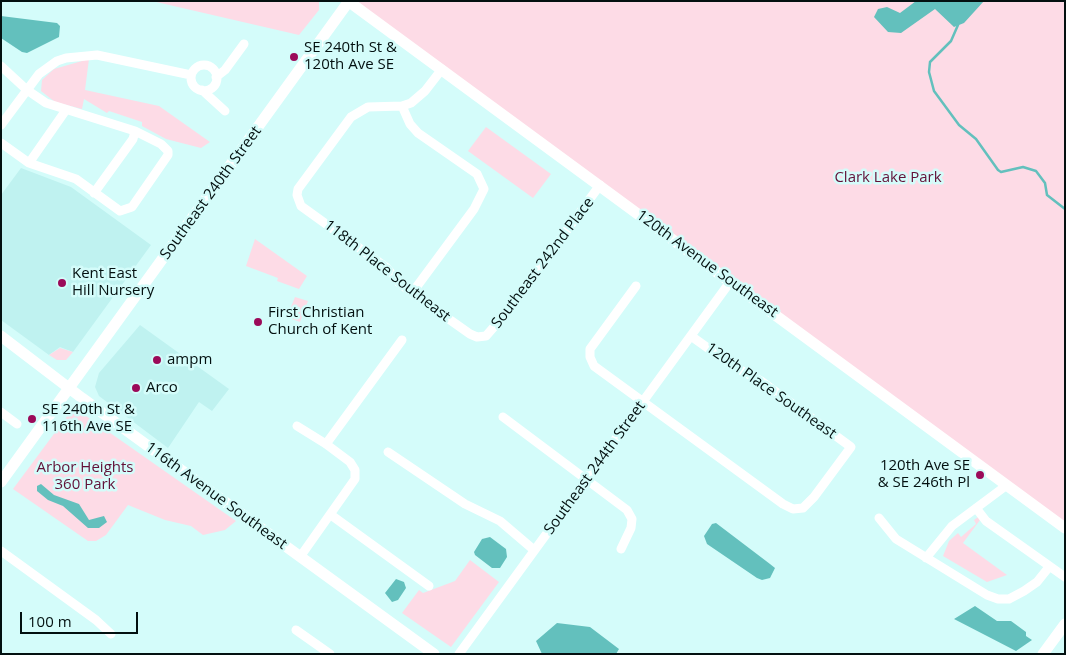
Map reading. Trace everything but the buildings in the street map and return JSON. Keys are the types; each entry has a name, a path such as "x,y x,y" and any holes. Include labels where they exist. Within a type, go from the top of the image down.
{"main road":[{"name":"120th Avenue Southeast","path":"349,2 1065,528"},
{"name":"Southeast 240th Street","path":"1,482 349,2"},
{"name":"116th Avenue Southeast","path":"1,336 300,558 434,654"},
{"path":"1043,654 1065,624"}],"street":[{"path":"202,90 212,87 216,77 225,70 244,44"},
{"path":"3,119 49,66 57,61 75,56 97,55 191,75"},
{"path":"216,77 210,67 203,65 195,68 191,75 194,87 202,90 225,111"},
{"path":"1,66 27,90 46,103 135,130 161,144 168,151 166,161 132,207 125,210 114,209 76,179 29,163 1,143"},
{"path":"412,293 474,209 484,189 476,174 418,133 410,124 402,106 425,91 442,69"},
{"name":"118th Place Southeast","path":"402,106 368,107 351,117 298,189 296,198 301,206 387,268 412,293 470,334 482,336"},
{"path":"29,163 66,110"},
{"path":"94,193 133,139 135,130"},
{"name":"Southeast 242nd Place","path":"482,336 492,332 600,186"},
{"name":"Southeast 244th Street","path":"459,654 730,282"},
{"path":"636,286 590,349 590,357 594,366 642,402"},
{"name":"120th Place Southeast","path":"642,402 783,504 793,509 803,508 814,497 851,447 761,381 732,366 691,336"},
{"path":"326,444 402,340"},
{"path":"1,412 17,424"},
{"path":"502,417 624,506 632,519 631,528 622,549"},
{"path":"297,426 350,462 355,470 355,480 300,558"},
{"path":"388,452 465,504 500,521 534,550"},
{"path":"926,558 952,526 1007,485"},
{"path":"976,508 986,521 1065,577"},
{"path":"331,515 429,586"},
{"path":"879,518 896,540 987,595 998,599 1009,599 1037,582 1049,567"},
{"path":"1,551 96,620 112,634"},
{"path":"296,630 330,654"}],"shaded area":[{"name":"Kent East Hill Nursery","path":"21,168 71,187 151,245 73,352 60,347 49,355 1,320 1,195"},
{"path":"140,325 229,389 212,411 199,402 168,448 99,396 95,387 99,373"}],"green space":[{"path":"152,1 319,1 319,10 299,35"},
{"name":"Clark Lake Park","path":"349,1 1065,1 1065,528"},
{"path":"89,59 85,90 159,106 210,142 201,148 166,139 142,126 142,122 109,111 107,113 84,99 82,109 55,102 41,91 42,80 54,69"},
{"path":"486,127 551,174 533,198 468,151"},
{"path":"255,239 307,276 299,289 277,281 278,278 246,266"},
{"path":"295,297 308,301 300,322 287,317"},
{"path":"60,348 73,352 66,360 57,360 49,355"},
{"name":"Arbor Heights 360 Park","path":"79,413 236,521 225,530 203,535 191,526 165,520 128,505 106,535 96,541 88,541 13,489 68,415"},
{"path":"978,517 980,520 963,543 1007,575 987,582 943,556 949,541 958,533 961,537 976,524 974,520"},
{"path":"470,560 499,582 451,647 402,613 419,590 423,593 455,581"}],"water":[{"path":"916,1 984,1 964,23 954,27 935,9 901,33 888,32 874,17 878,9 887,7 900,13"},
{"path":"1,16 57,23 60,26 59,37 27,53 22,52 1,38"},
{"path":"41,484 54,495 79,504 89,520 104,516 107,522 99,528 88,528 63,506 48,500 37,491 37,486"},
{"path":"716,523 775,568 770,578 762,580 757,578 707,544 704,536 712,524"},
{"path":"490,537 506,549 507,557 500,568 492,568 475,555 474,552 482,539"},
{"path":"396,579 404,582 406,588 398,600 392,602 385,593"},
{"path":"975,606 997,621 1011,621 1026,632 1026,636 1032,640 1016,651 954,619"},
{"path":"557,623 590,627 619,649 616,654 542,654 536,641"}],"waterway":[{"path":"958,25 951,41 930,62 929,72 934,91 959,125 976,139 998,170 1001,172 1023,167 1036,171 1045,183 1047,195 1065,209"}],"place":[{"name":"SE 240th St & 120th Ave SE","path":"294,57"},
{"name":"Kent East Hill Nursery","path":"62,283"},
{"name":"First Christian Church of Kent","path":"258,322"},
{"name":"ampm","path":"157,360"},
{"name":"Arco","path":"136,388"},
{"name":"SE 240th St & 116th Ave SE","path":"32,419"},
{"name":"120th Ave SE & SE 246th Pl","path":"980,475"}]}
